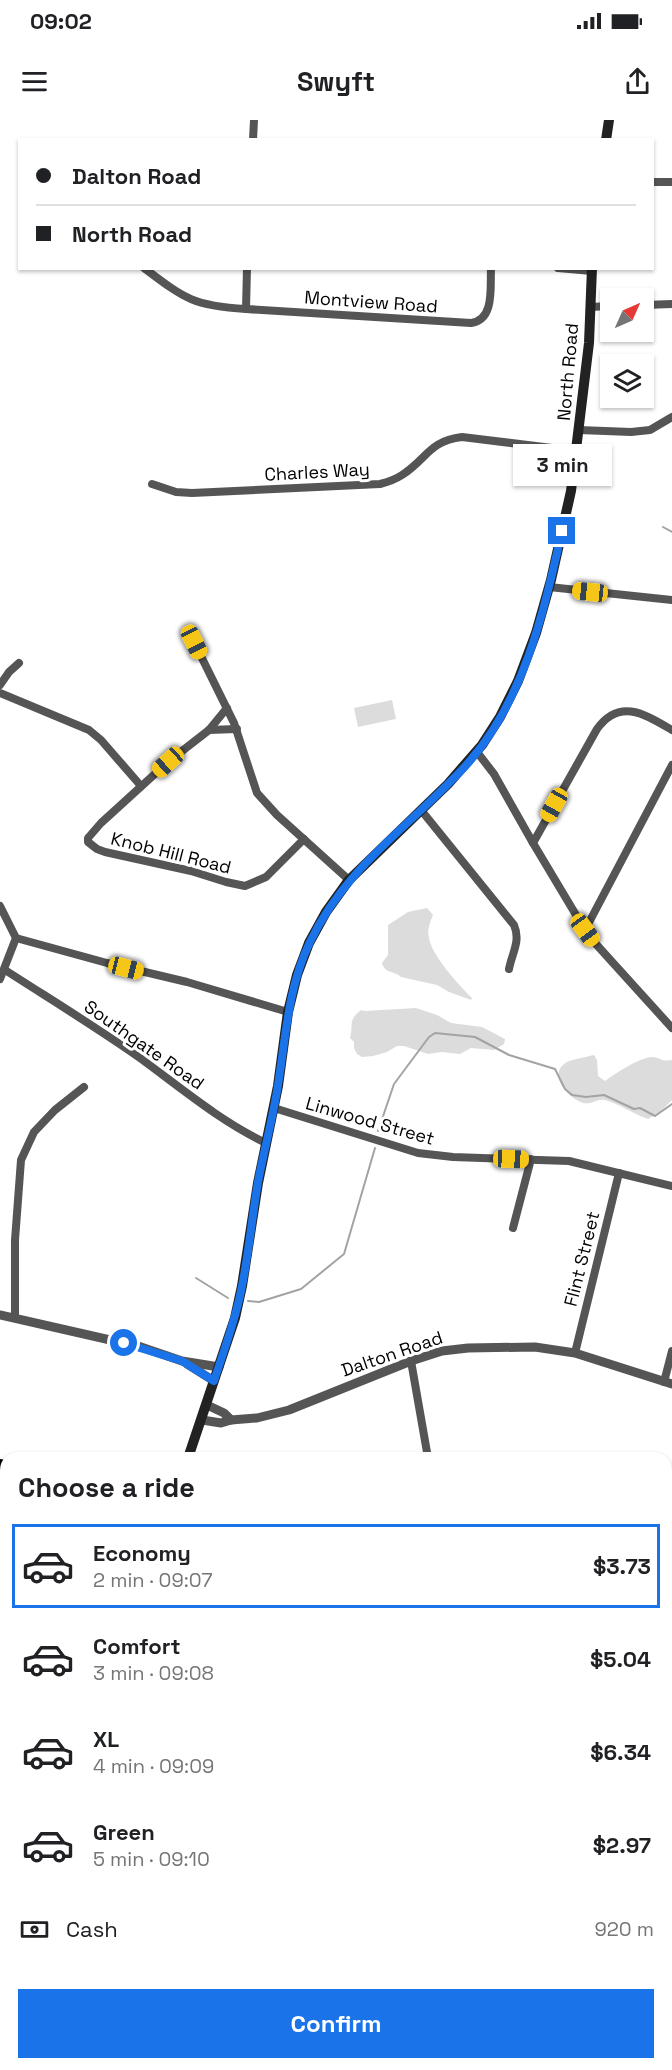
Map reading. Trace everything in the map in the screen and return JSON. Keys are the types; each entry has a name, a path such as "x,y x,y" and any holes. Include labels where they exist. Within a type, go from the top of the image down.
{"main road":[{"path":"606,138 609,120"},
{"name":"North Road","path":"190,1452 235,1318 258,1183 274,1108 288,1012 297,975 309,943 326,912 349,880 477,752 495,726 518,681 536,633 549,587 570,491 589,343 592,270"}],"street":[{"path":"253,138 254,120"},
{"path":"654,182 672,182"},
{"name":"Montview Road","path":"147,270 179,295 213,307 474,322 483,318 488,310 491,270"},
{"path":"246,309 247,270"},
{"path":"654,305 672,304"},
{"path":"590,307 600,306"},
{"path":"579,430 631,432 650,429 672,417"},
{"name":"Charles Way","path":"152,484 176,492 192,493 380,484 401,476 439,443 452,438 576,451"},
{"path":"549,587 672,600"},
{"path":"194,642 237,729 257,793 349,880"},
{"path":"0,685 19,663"},
{"path":"0,693 89,730 101,740 141,786 208,730 227,708"},
{"path":"533,843 604,720 621,712 634,711 672,730"},
{"path":"208,730 237,729"},
{"path":"477,752 494,774 585,930 672,1028"},
{"path":"585,930 672,765"},
{"name":"Knob Hill Road","path":"141,786 94,830 88,841 97,849 245,886 258,882 270,874 304,839"},
{"path":"421,810 514,925 518,934 517,942 508,969"},
{"path":"0,906 16,938 0,979"},
{"path":"16,938 187,982 288,1012"},
{"name":"Southgate Road","path":"5,970 93,1026 246,1134 266,1143"},
{"path":"15,1318 15,1240 21,1160 34,1132 55,1110 84,1087"},
{"name":"Linwood Street","path":"274,1108 418,1153 453,1157 575,1162 672,1186"},
{"path":"513,1228 531,1160"},
{"name":"Flint Street","path":"574,1353 619,1173"},
{"path":"0,1315 141,1347 182,1361 219,1367"},
{"name":"Dalton Road","path":"202,1420 220,1423 231,1420 257,1419 289,1410 411,1361 442,1351 468,1348 535,1347 574,1353 668,1383"},
{"path":"668,1383 672,1351"},
{"path":"182,1361 214,1381"},
{"path":"411,1361 427,1452"},
{"path":"207,1405 224,1413 231,1420"}],"shaded area":[{"path":"392,700 396,719 358,727 354,708"},
{"path":"427,908 433,915 428,932 431,945 440,961 472,998 471,1000 437,985 401,977 383,966 382,963 388,955 388,925 408,912"},
{"path":"416,1008 437,1015 451,1023 482,1027 505,1039 504,1044 494,1050 471,1048 460,1054 442,1052 428,1054 397,1046 373,1056 362,1057 357,1054 354,1042 350,1038 352,1020 361,1010"},
{"path":"594,1055 597,1060 598,1076 605,1081 635,1062 648,1057 665,1061 672,1060 672,1100 660,1112 648,1119 605,1100 583,1103 577,1100 566,1091 559,1079 561,1067 567,1062"}],"waterway":[{"path":"663,527 672,532"},
{"path":"378,1131 394,1084 429,1037 435,1033 475,1037 509,1055 555,1069 565,1089 572,1095 586,1097 604,1095 655,1116 672,1104"},
{"path":"248,1301 259,1302 301,1289 344,1254 375,1148"},
{"path":"196,1278 228,1298"}],"route":[{"path":"124,1343 182,1361 214,1381 235,1318 242,1286 258,1183 278,1086 288,1012 302,959 326,912 349,880 460,771 495,726 518,681 536,633 544,609 562,531"}]}
